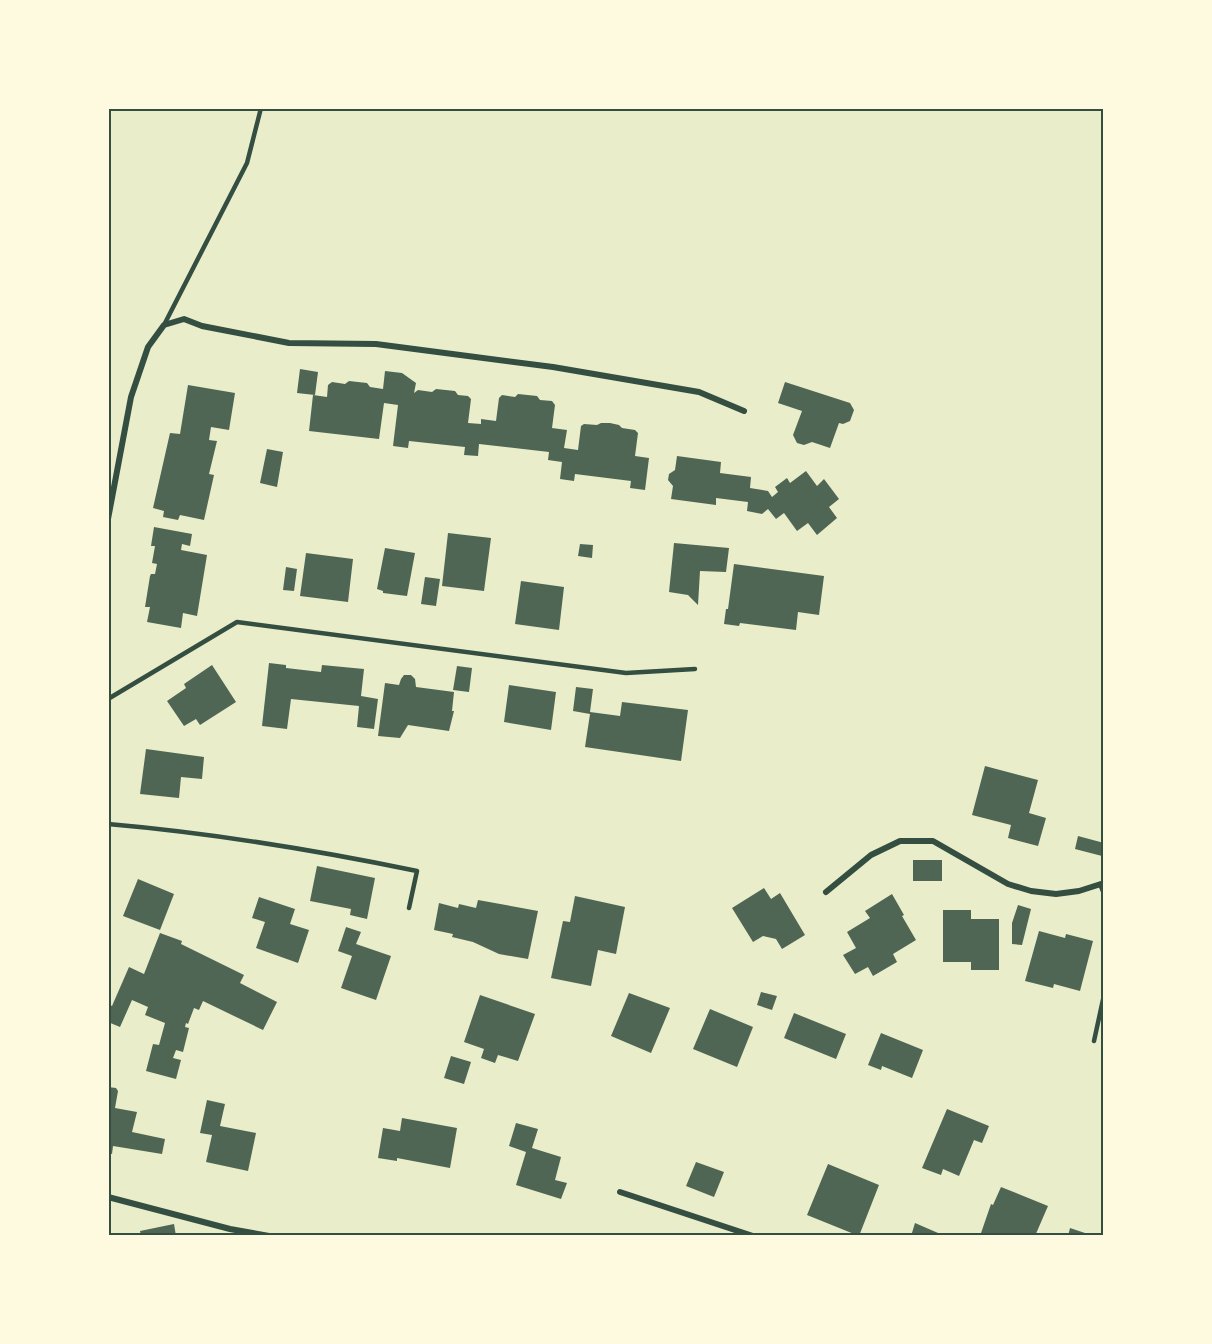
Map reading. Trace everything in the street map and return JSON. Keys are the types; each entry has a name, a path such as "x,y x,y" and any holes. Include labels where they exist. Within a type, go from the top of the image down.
{"street":[{"path":"108,519 131,397 148,346 164,325 184,319 202,326 289,343 376,344 553,367 699,392 744,411"},
{"path":"826,892 871,855 900,841 933,841 1008,884 1031,891 1056,894 1079,891 1102,884"},
{"path":"620,1192 753,1236"},
{"path":"108,1197 269,1236"}],"lane":[{"path":"164,325 247,163 261,108"},
{"path":"108,699 237,622 626,673 695,669"},
{"path":"108,824 170,829 309,850 417,871 409,908"},
{"path":"1102,884 1104,894"},
{"path":"1094,1041 1104,994"}],"building":[{"path":"300,369 318,372 315,395 297,393"},
{"path":"385,371 402,373 416,383 414,393 418,390 432,392 436,389 455,391 458,395 468,396 471,399 468,423 481,424 481,419 496,421 499,398 502,395 537,396 540,400 552,401 555,405 552,428 567,430 564,448 578,450 581,426 584,424 610,423 635,430 638,433 635,456 649,458 645,490 630,488 631,481 575,474 574,481 560,479 562,462 548,460 549,452 479,444 478,456 464,455 465,447 409,441 408,448 393,446 398,405 384,403 379,439 309,431 313,395 327,397 328,385 332,382 367,383 370,387 383,389"},
{"path":"785,382 850,403 854,410 850,421 839,423 830,448 812,442 804,445 797,443 793,435 802,411 778,403"},
{"path":"188,385 235,393 229,430 211,427 209,440 217,441 209,474 214,475 204,520 180,515 178,520 163,517 164,511 153,508 170,433 180,434"},
{"path":"267,449 283,452 277,487 260,483"},
{"path":"677,456 721,462 720,473 751,477 750,488 768,491 772,497 778,492 775,487 787,478 790,483 806,471 817,486 824,479 839,499 829,507 837,518 817,535 808,523 797,531 784,513 776,519 768,509 762,514 747,511 748,502 716,498 716,505 671,499 673,486 668,480 669,474 675,470"},
{"path":"154,527 192,534 190,546 182,544 181,550 207,555 197,616 183,613 181,628 147,622 150,607 145,607 150,576 155,574 157,564 152,563 155,546 151,546"},
{"path":"448,533 491,538 484,591 442,586"},
{"path":"674,543 729,548 726,572 700,571 698,605 688,595 669,592"},
{"path":"580,544 593,545 592,558 578,556"},
{"path":"385,548 415,553 407,596 383,593 377,589"},
{"path":"306,553 353,559 348,602 300,596"},
{"path":"734,564 824,576 819,615 798,612 796,630 740,623 739,626 724,624"},
{"path":"286,567 297,569 294,591 283,590"},
{"path":"425,577 440,579 436,606 421,604"},
{"path":"521,581 564,587 559,630 515,624"},
{"path":"269,663 286,665 286,668 321,672 322,665 364,669 361,696 378,699 374,729 357,727 359,706 291,699 287,729 262,726"},
{"path":"212,665 236,702 200,725 196,719 184,726 167,701 186,688 184,684"},
{"path":"457,666 472,668 469,692 453,690"},
{"path":"404,675 411,675 415,679 416,687 454,692 452,711 454,711 449,731 408,725 400,738 378,736 385,683 399,685"},
{"path":"509,685 556,692 551,730 504,722"},
{"path":"576,687 593,689 590,712 620,716 622,702 688,710 681,761 585,747 590,714 573,711"},
{"path":"146,749 204,757 202,779 181,777 179,798 140,794"},
{"path":"985,766 1038,780 1029,813 1046,818 1038,846 1008,838 1011,825 972,815"},
{"path":"1078,836 1104,843 1102,856 1075,849"},
{"path":"913,860 942,860 942,881 913,881"},
{"path":"317,866 375,878 367,919 350,915 351,909 310,901"},
{"path":"138,879 174,894 160,930 123,916"},
{"path":"764,888 771,899 780,893 805,935 782,949 776,939 763,936 753,942 732,908"},
{"path":"892,894 916,940 893,954 897,962 873,976 868,967 855,974 843,955 856,948 847,932 870,918 865,911"},
{"path":"575,896 625,907 616,954 598,950 591,986 551,978 563,921 570,922"},
{"path":"259,897 295,909 290,924 309,930 298,963 256,948 265,922 252,918"},
{"path":"478,900 538,911 528,959 499,954 473,942 452,937 453,934 434,930 439,903 458,908 459,904 476,908"},
{"path":"1018,905 1031,909 1022,945 1012,944 1012,923"},
{"path":"943,910 971,910 971,919 999,919 999,970 971,970 971,962 943,962"},
{"path":"346,927 361,932 356,944 391,956 376,1000 341,988 352,956 338,951"},
{"path":"1039,931 1065,938 1066,934 1093,941 1080,991 1054,984 1053,988 1025,981"},
{"path":"160,933 182,941 181,944 244,975 240,983 277,1002 263,1030 203,1001 199,1010 194,1008 188,1024 186,1023 185,1027 189,1028 183,1052 176,1050 173,1058 181,1060 176,1079 146,1071 153,1044 159,1045 165,1023 145,1015 148,1007 132,1000 120,1027 108,1022 108,1004 112,1006 129,967 144,974"},
{"path":"761,992 777,996 772,1010 757,1005"},
{"path":"629,993 670,1008 651,1053 611,1036"},
{"path":"480,995 535,1014 518,1061 498,1055 495,1063 481,1058 484,1049 464,1042"},
{"path":"710,1009 753,1027 737,1067 693,1049"},
{"path":"794,1013 846,1034 836,1059 784,1038"},
{"path":"881,1033 923,1050 912,1078 882,1066 881,1070 868,1065"},
{"path":"451,1056 471,1062 464,1084 444,1078"},
{"path":"108,1087 116,1088 118,1091 115,1108 137,1112 132,1132 165,1139 162,1154 113,1146 112,1154 108,1153"},
{"path":"207,1100 225,1104 220,1126 256,1133 248,1171 206,1162 212,1135 200,1133"},
{"path":"947,1109 989,1126 982,1143 974,1140 959,1176 943,1169 941,1175 922,1168"},
{"path":"402,1118 457,1128 450,1168 397,1158 397,1161 378,1158 383,1128 400,1131"},
{"path":"516,1123 538,1129 532,1148 561,1157 555,1180 567,1183 561,1199 516,1185 526,1152 509,1146"},
{"path":"696,1162 724,1172 714,1197 686,1186"},
{"path":"828,1164 879,1185 859,1236 807,1215"},
{"path":"1001,1187 1048,1206 1035,1236 980,1236 991,1204 993,1205"},
{"path":"915,1223 945,1236 911,1236"},
{"path":"174,1224 176,1236 141,1236 140,1231"},
{"path":"1070,1228 1094,1236 1068,1236"}]}
